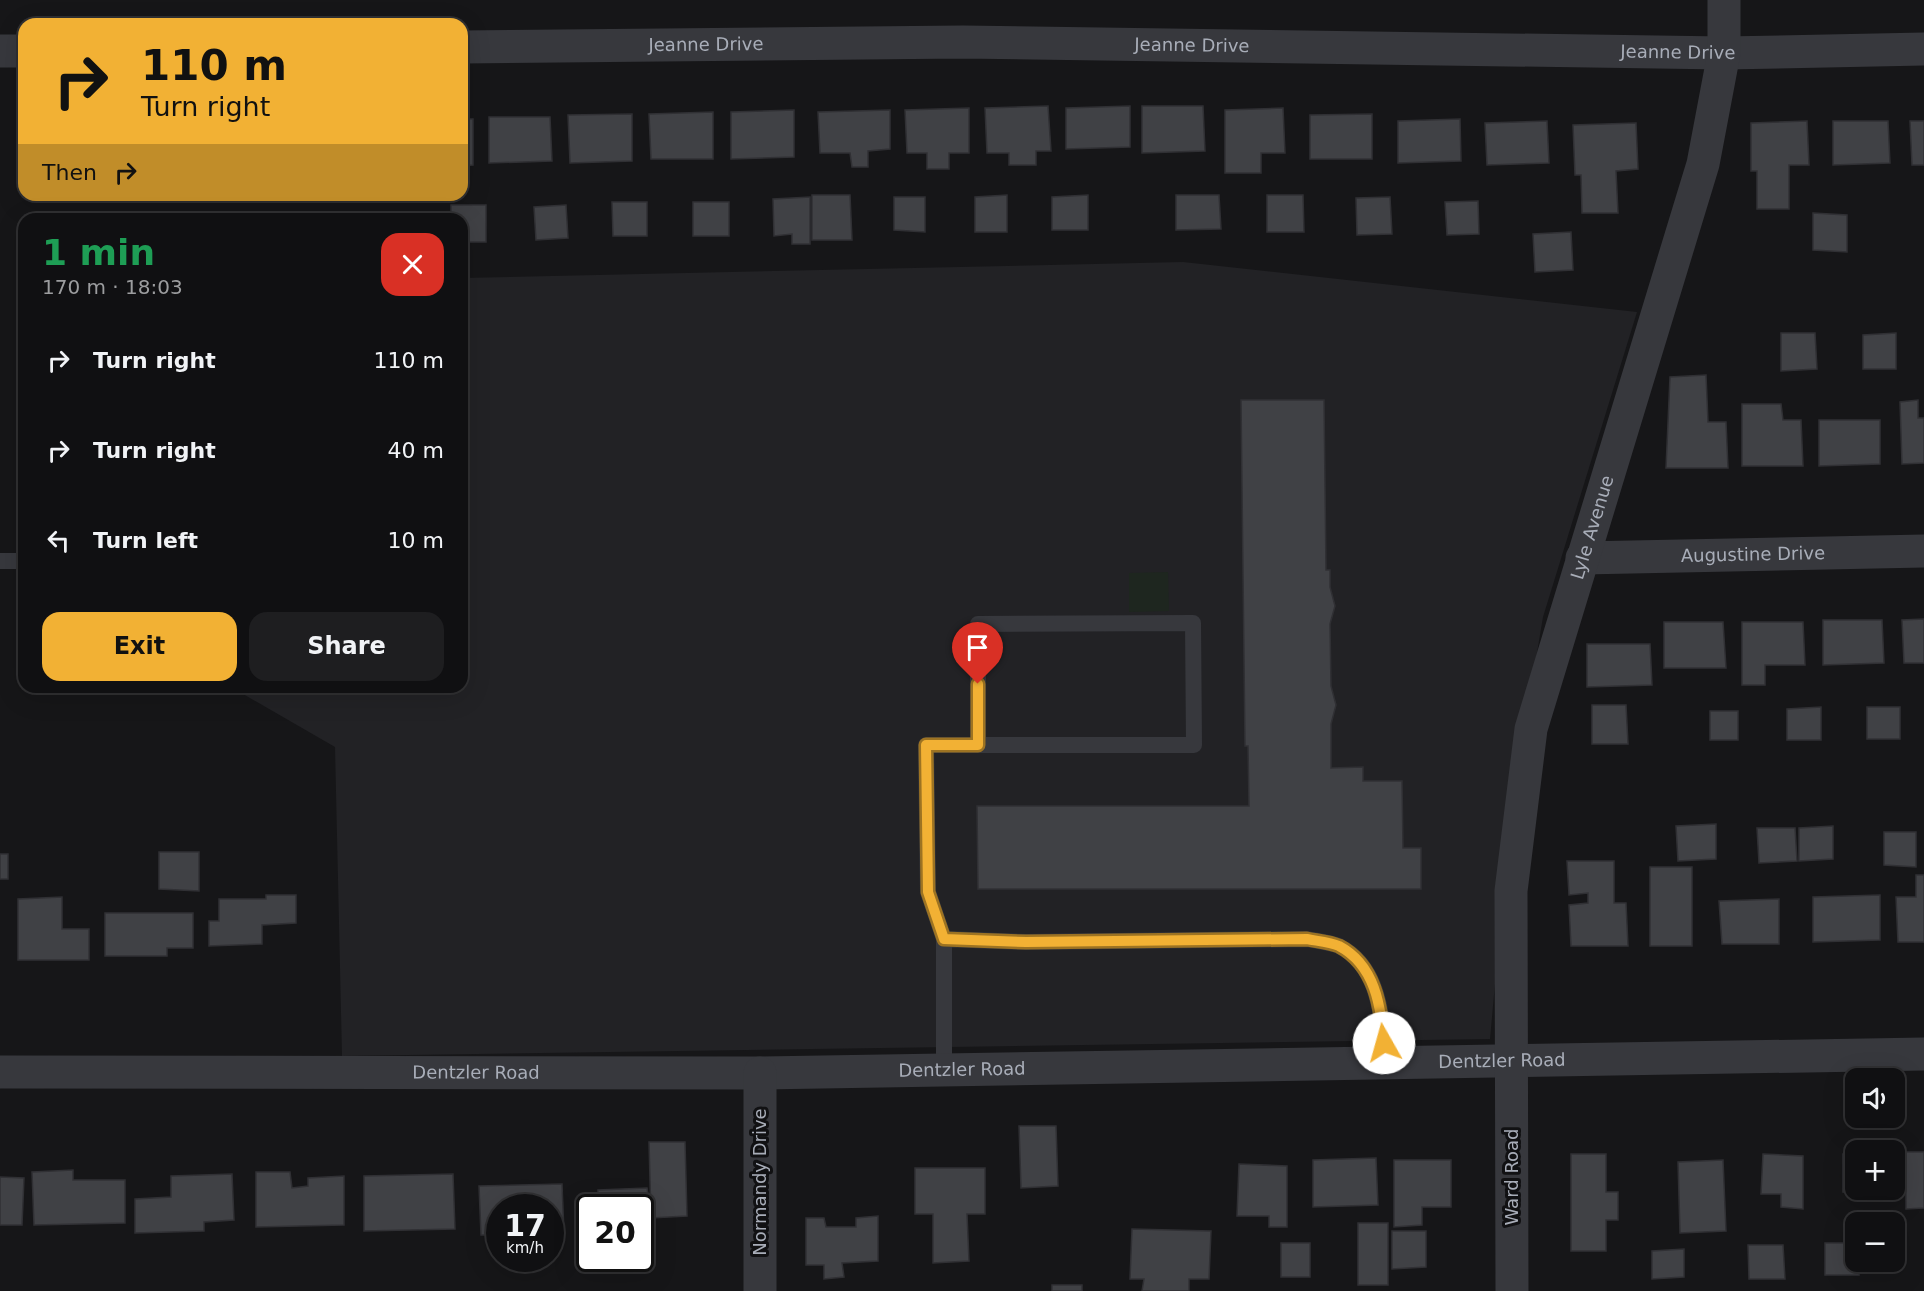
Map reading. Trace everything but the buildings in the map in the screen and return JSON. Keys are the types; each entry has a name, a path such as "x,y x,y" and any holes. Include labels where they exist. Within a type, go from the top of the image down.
{"street":[{"name":"Lyle Avenue","path":"1511,1063 1511,891 1531,729 1703,164 1724,53 1724,0"},
{"name":"Jeanne Drive","path":"468,47 963,42 1724,53 1924,49"},
{"path":"0,51 18,51"},
{"name":"Augustine Drive","path":"1582,558 1924,551"},
{"name":"Dentzler Road","path":"0,1072 760,1073 1511,1063 1924,1054"},
{"name":"Ward Road","path":"1511,1063 1512,1291"},
{"name":"Normandy Drive","path":"760,1073 760,1291"}],"lane":[{"path":"0,561 18,561"},
{"path":"944,1071 944,939 928,892 926,745 978,745 1194,745 1193,623 978,624 978,745"},
{"path":"944,939 1026,942 1307,939 1338,945 1363,964 1376,991 1382,1021 1386,1065"}],"shaded area":[{"path":"1183,262 1637,312 1543,617 1511,807 1490,1039 342,1056 335,747 241,693 468,693 468,278"},
{"path":"1168,572 1169,611 1129,612 1129,573"}],"route":[{"path":"978,684 978,745 926,745 928,892 944,939 1026,942 1307,939 1338,945 1363,964 1376,991 1384,1043"}]}
